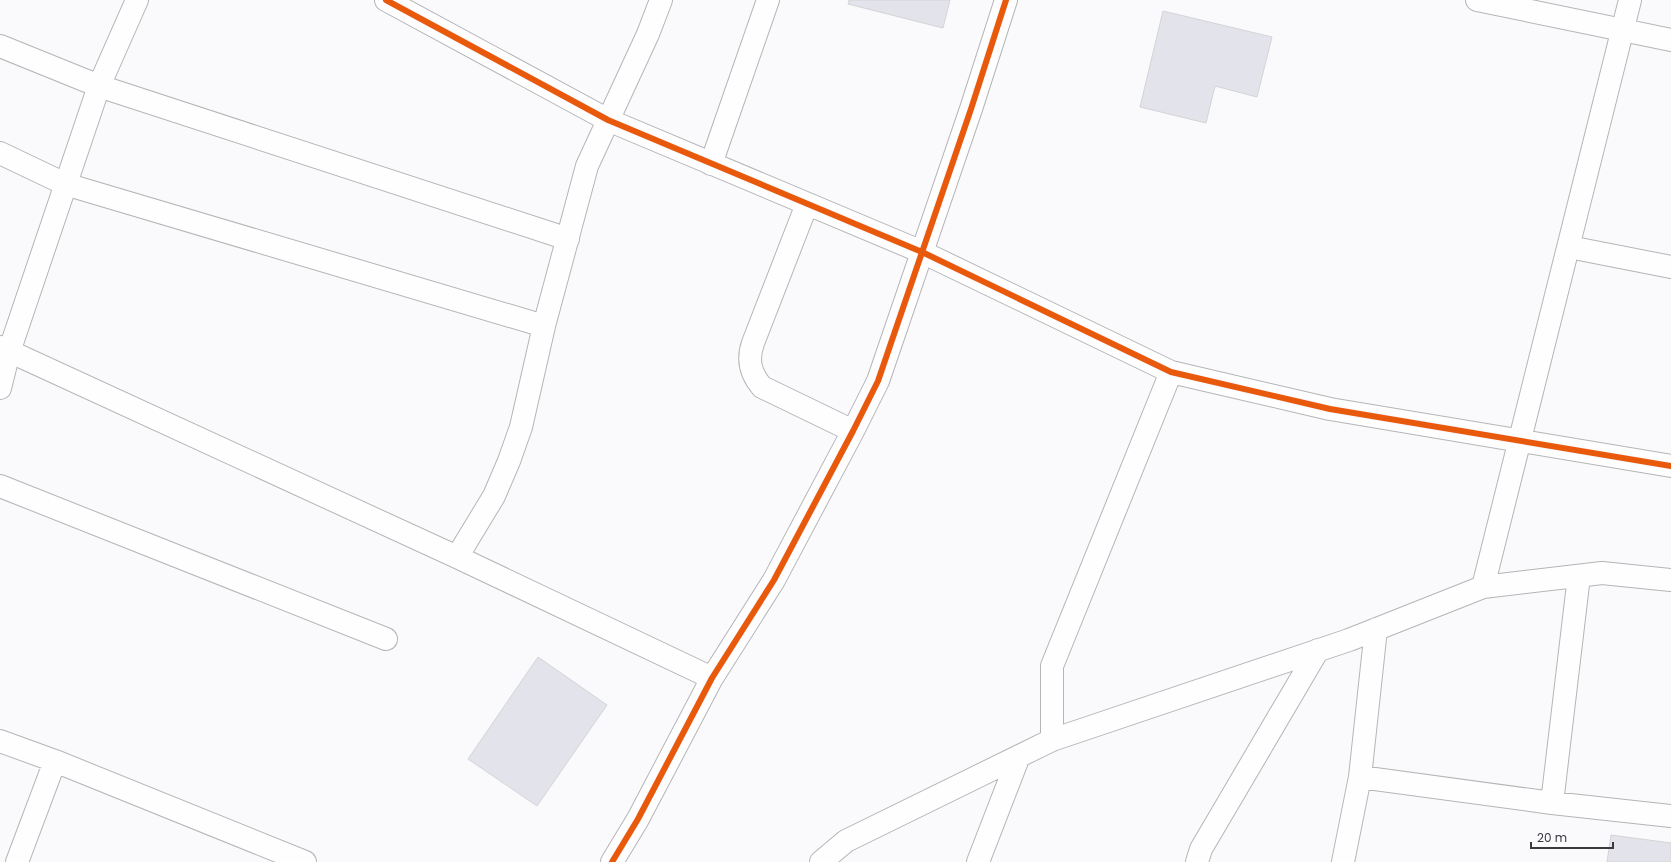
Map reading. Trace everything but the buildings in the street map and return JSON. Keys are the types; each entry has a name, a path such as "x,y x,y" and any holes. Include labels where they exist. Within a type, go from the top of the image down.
{"street":[{"path":"0,388 5,349 100,86 138,0"},
{"path":"386,0 608,120 922,252 1172,372 1330,409 1671,466"},
{"path":"457,557 494,496 509,461 521,427 544,326 587,166 648,34 660,0"},
{"path":"711,164 768,0"},
{"path":"612,862 638,819 712,678 774,580 878,381 971,109 1006,0"},
{"path":"1477,0 1671,40"},
{"path":"1483,587 1630,0"},
{"path":"0,46 100,86 568,239"},
{"path":"0,153 65,184 544,326"},
{"path":"807,204 753,343 750,352 751,371 762,387 853,431"},
{"path":"1569,247 1671,267"},
{"path":"5,349 457,557 712,678"},
{"path":"1052,740 1052,666 1172,372"},
{"path":"0,486 386,639"},
{"path":"821,862 846,841 1052,740 1318,650 1483,587 1602,573 1671,580"},
{"path":"1552,803 1579,576"},
{"path":"1343,862 1360,777 1376,629"},
{"path":"1197,862 1201,849 1318,650"},
{"path":"0,741 55,760 305,862"},
{"path":"978,862 1019,756"},
{"path":"17,862 55,760"},
{"path":"1360,777 1552,803 1671,816"}],"cycle path":[{"path":"386,0 608,120 922,252 1171,372 1330,409 1671,466"},
{"path":"612,862 638,819 712,678 774,580 878,381 971,109 1006,0"}]}
